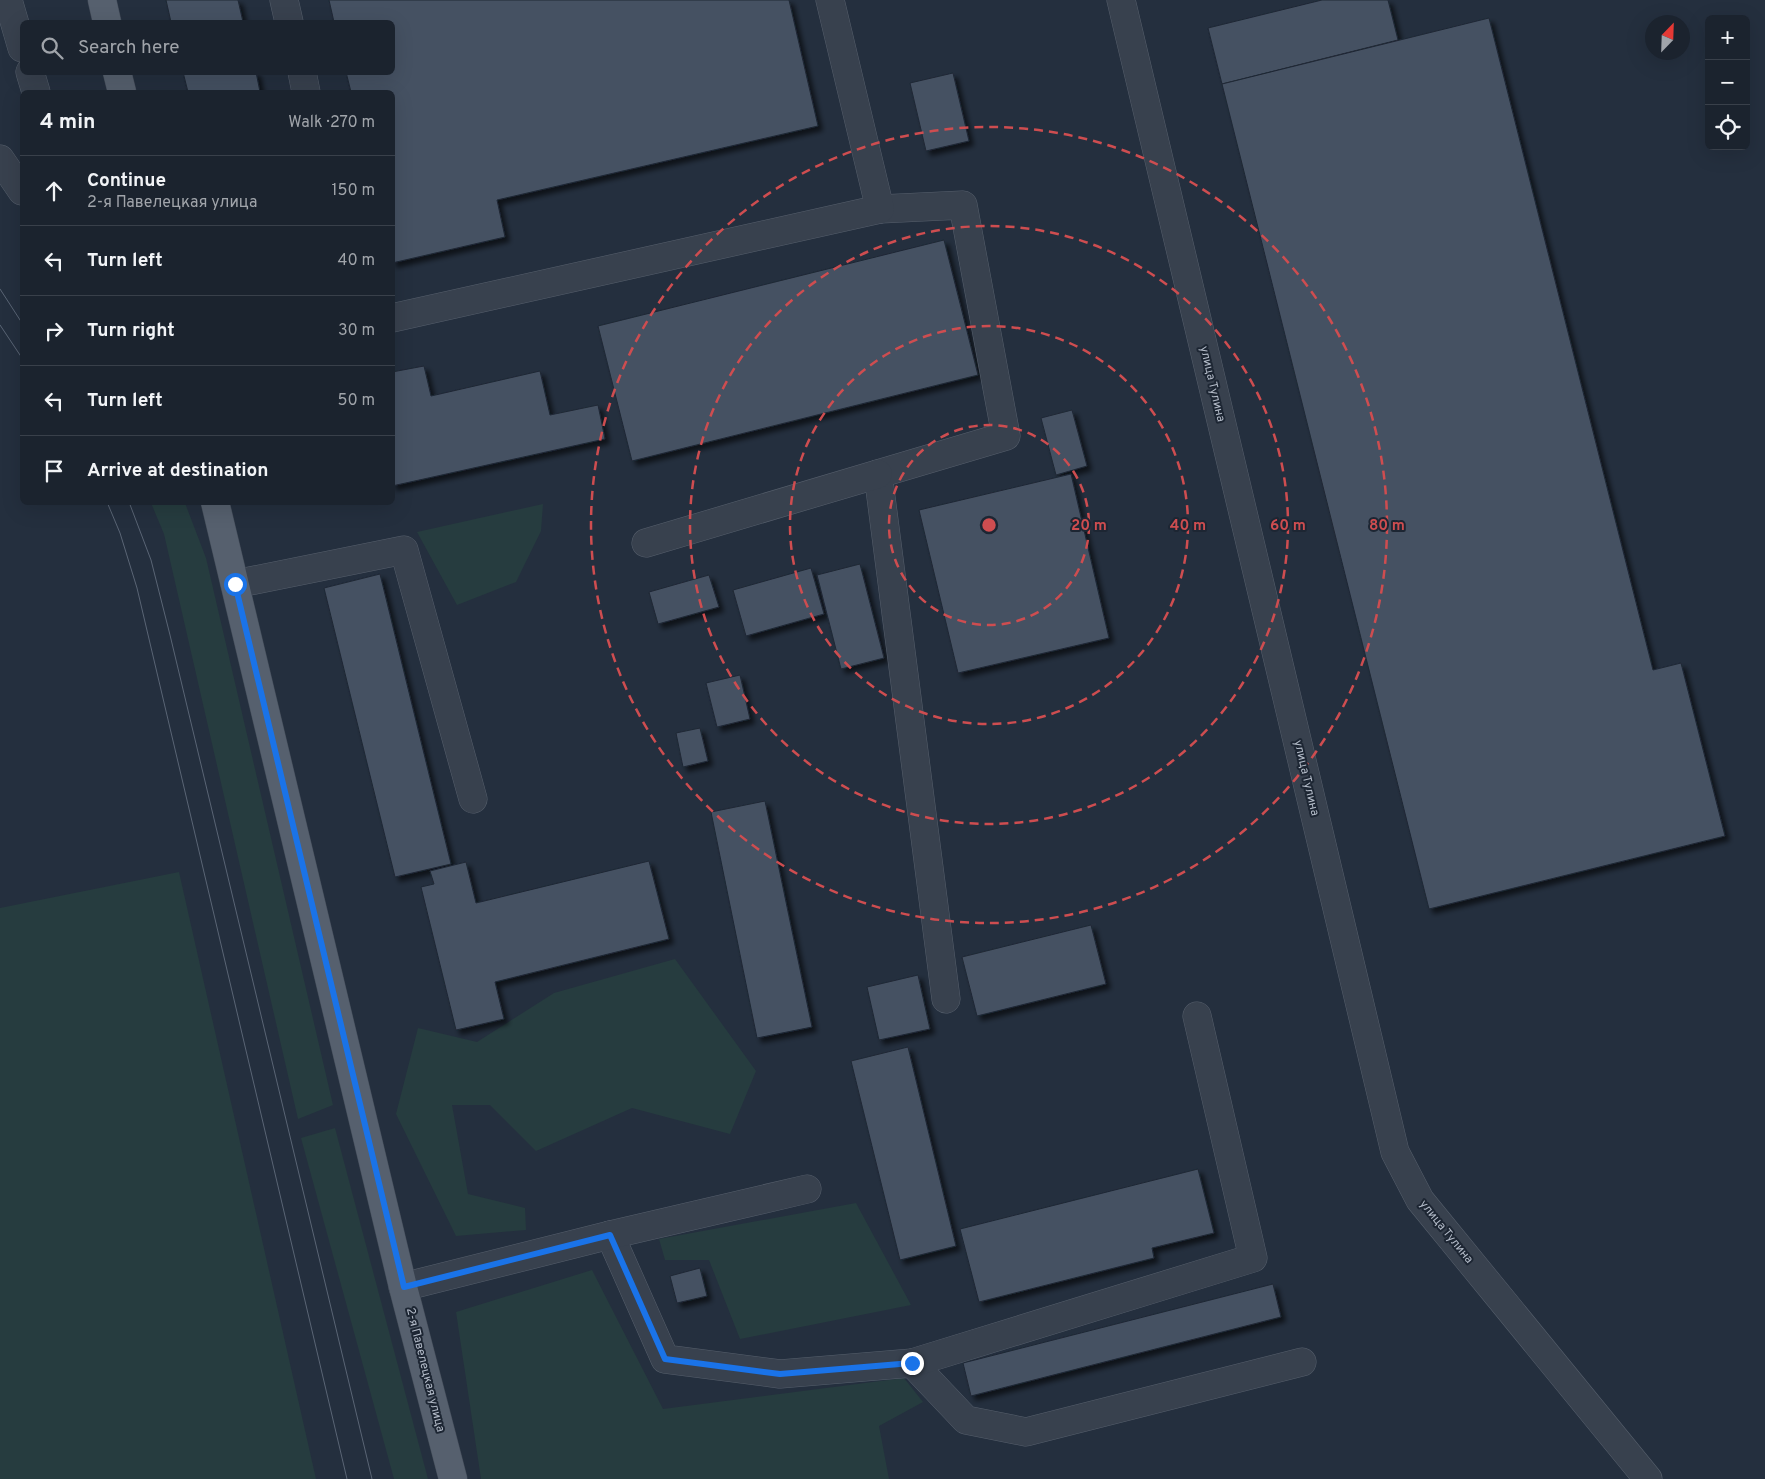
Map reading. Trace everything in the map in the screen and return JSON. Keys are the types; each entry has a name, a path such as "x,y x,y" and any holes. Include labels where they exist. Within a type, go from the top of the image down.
{"main road":[{"path":"102,0 106,20"},
{"path":"118,75 122,90"},
{"name":"2-я Павелецкая улица","path":"216,505 404,1287 453,1479"}],"street":[{"path":"8,0 20,41"},
{"path":"284,0 289,20"},
{"path":"830,0 880,209"},
{"name":"улица Тулина","path":"1121,0 1395,1152 1420,1200 1648,1479"},
{"path":"31,75 35,90"},
{"path":"303,75 306,90"},
{"path":"0,158 20,188"},
{"path":"395,317 880,209 963,205 1006,436 646,543"},
{"path":"878,474 946,999"},
{"path":"235,584 404,550 473,799"},
{"path":"610,1235 665,1359 780,1374 912,1363 1252,1258 1197,1016"},
{"path":"404,1287 610,1235 807,1189"},
{"path":"912,1363 966,1420 1026,1432 1302,1362"}],"green space":[{"path":"543,504 541,531 516,582 457,605 417,532"},
{"path":"152,505 186,505 206,558 333,1105 298,1119 164,534"},
{"path":"179,872 316,1479 0,1479 0,908"},
{"path":"675,959 756,1071 730,1134 632,1108 536,1151 490,1105 452,1105 468,1194 525,1208 526,1230 456,1236 396,1114 418,1028 477,1042 554,993"},
{"path":"335,1128 428,1479 394,1479 301,1138"},
{"path":"856,1203 911,1305 740,1339 709,1260 665,1260 659,1239"},
{"path":"592,1270 663,1409 904,1378 923,1402 879,1426 889,1479 481,1479 456,1312"}],"building":[{"path":"166,0 238,0 243,20 171,20"},
{"path":"329,0 789,0 818,126 497,200 505,237 395,262 395,90 350,90 347,75 395,75 395,20 334,20"},
{"path":"1322,0 1388,0 1398,40 1222,84 1208,28"},
{"path":"1489,18 1653,670 1681,663 1725,836 1429,909 1222,84"},
{"path":"953,73 969,141 926,151 910,83"},
{"path":"184,75 257,75 260,90 188,90"},
{"path":"944,240 978,375 632,461 598,326"},
{"path":"424,366 431,396 540,371 550,415 598,405 605,439 395,485 395,371"},
{"path":"1072,410 1087,466 1056,475 1041,418"},
{"path":"1071,474 1109,638 958,673 919,510"},
{"path":"860,564 884,658 841,669 817,575"},
{"path":"811,568 824,614 746,636 733,590"},
{"path":"380,574 451,864 395,877 324,588"},
{"path":"709,575 719,607 658,624 649,592"},
{"path":"740,675 750,719 717,727 706,683"},
{"path":"700,728 708,761 683,767 676,733"},
{"path":"765,801 812,1027 757,1038 711,812"},
{"path":"649,861 669,939 495,982 504,1019 456,1030 421,887 434,884 430,871 466,862 476,903"},
{"path":"1091,925 1106,984 977,1016 962,957"},
{"path":"918,975 930,1029 879,1040 867,987"},
{"path":"908,1047 956,1246 900,1260 851,1061"},
{"path":"1198,1169 1214,1233 1152,1248 1154,1258 979,1302 960,1229"},
{"path":"700,1268 707,1296 677,1303 670,1276"},
{"path":"1273,1284 1281,1317 971,1396 963,1363"}],"tram line":[{"path":"0,289 20,320"},
{"path":"0,325 20,355"},
{"path":"108,505 120,533 137,588 347,1479"},
{"path":"130,505 151,560 170,635 372,1479"}],"route":[{"path":"235,584 404,1287 610,1235 665,1359 780,1374 912,1363"}]}
